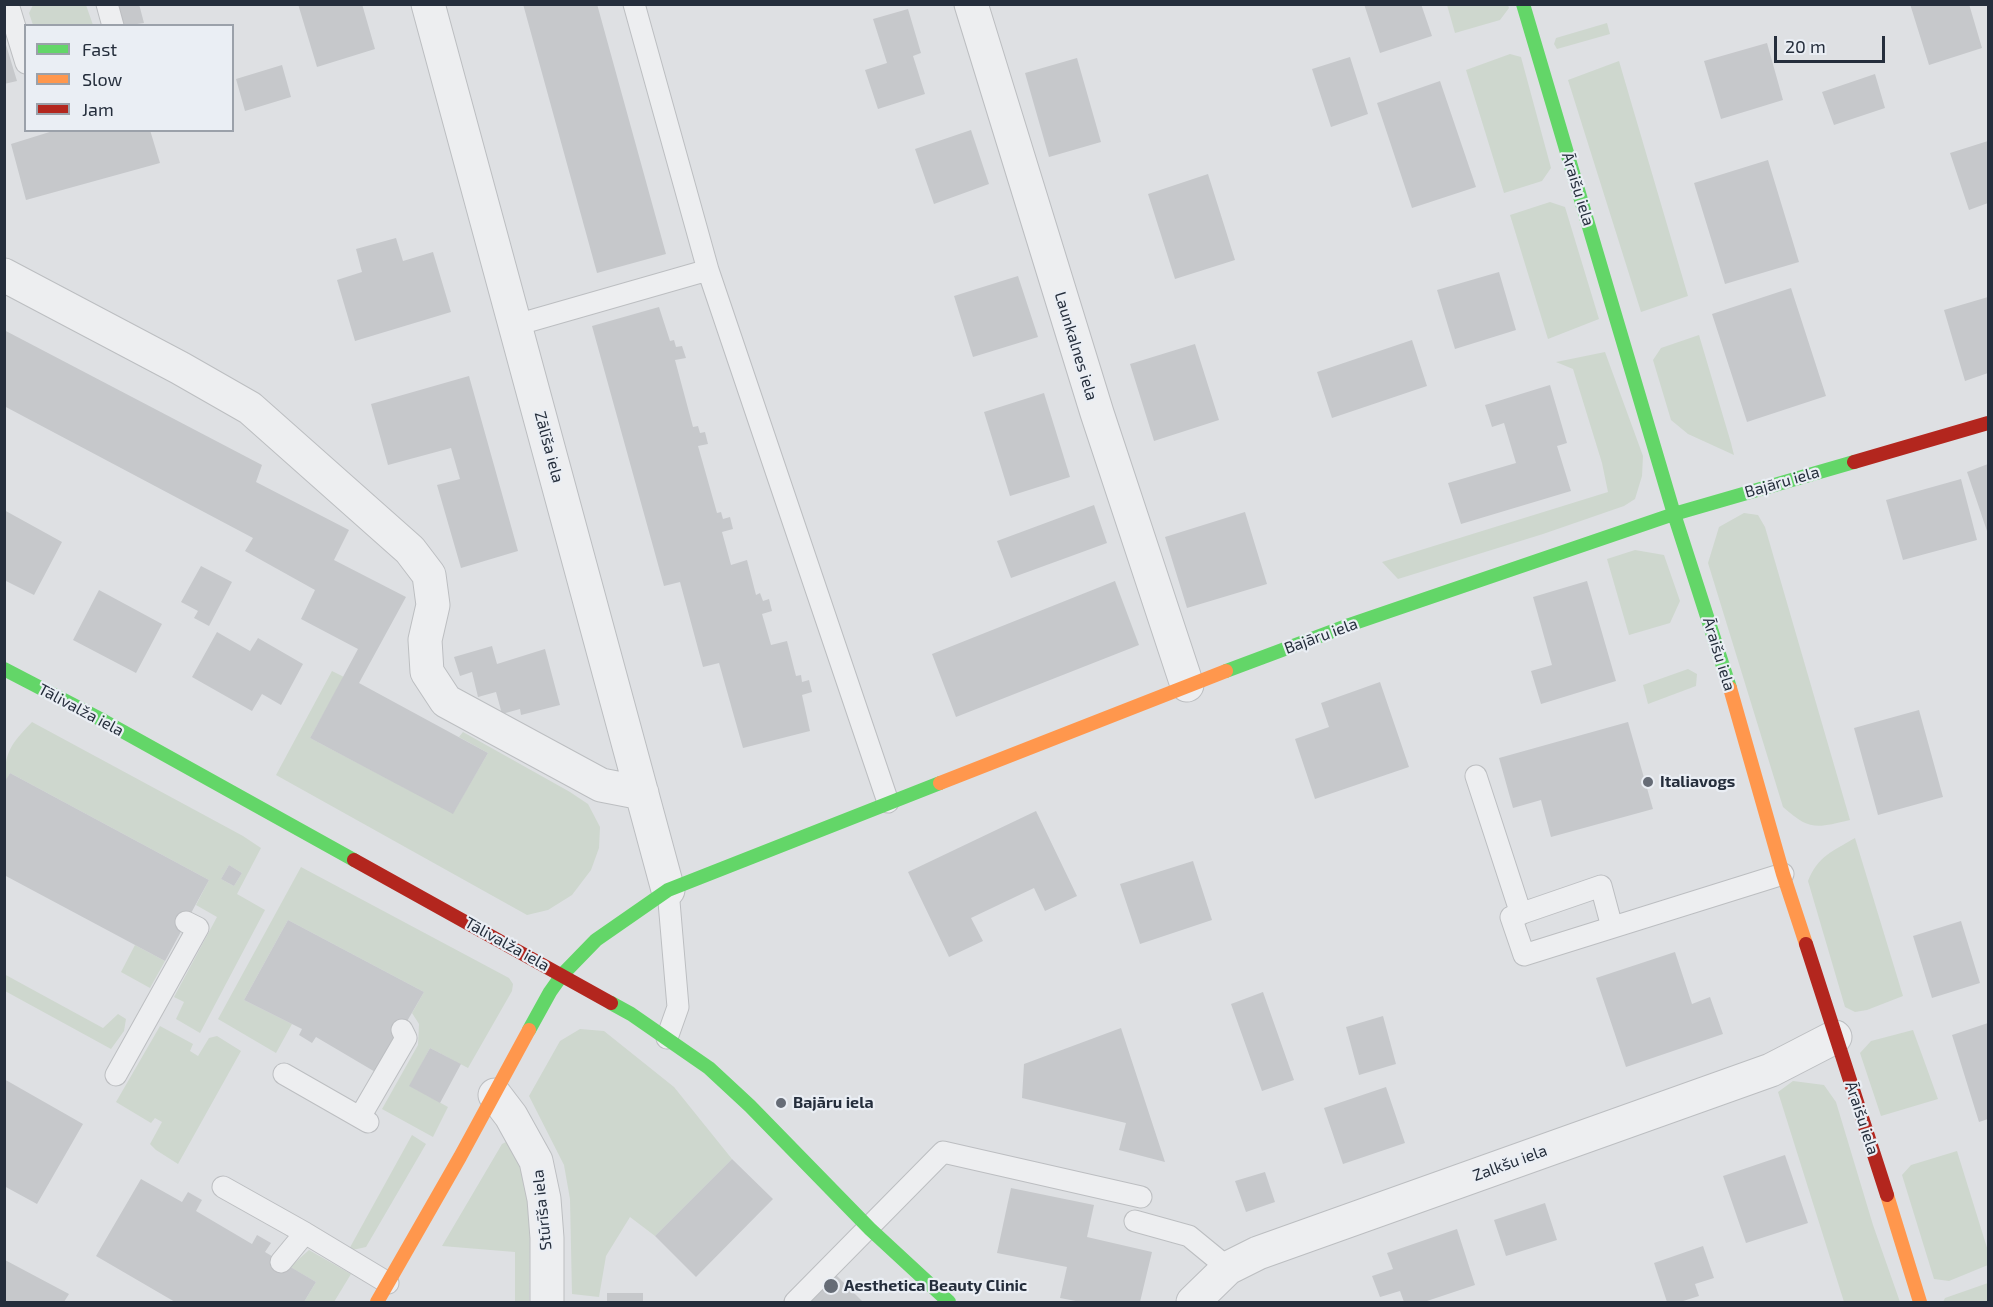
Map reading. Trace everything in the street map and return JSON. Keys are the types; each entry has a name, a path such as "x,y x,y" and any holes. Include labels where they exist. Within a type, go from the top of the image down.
{"street":[{"name":"Zālīša iela","path":"428,4 668,890"},
{"name":"Launkalnes iela","path":"971,4 1097,413 1187,685"},
{"name":"Āraišu iela","path":"1522,4 1674,514 1724,668 1784,874 1920,1302"},
{"path":"4,275 180,368 250,408 410,550 429,576 433,605 424,640 427,672 446,701 601,786 642,793"},
{"name":"Bajāru iela","path":"377,1302 495,1095 550,992 562,975 596,940 668,890 1187,685 1349,625 1674,514 1989,423"},
{"name":"Tālivalža iela","path":"4,669 104,721 632,1014 709,1068 750,1106 870,1229 949,1302"},
{"name":"Zalkšu iela","path":"1193,1302 1228,1268 1269,1249 1770,1070 1835,1037"},
{"name":"Stūrīša iela","path":"495,1095 511,1116 537,1161 544,1199 548,1302"}],"lane":[{"path":"8,4 24,56"},
{"path":"107,4 112,24"},
{"path":"634,4 708,270 888,802"},
{"path":"516,325 708,270"},
{"path":"1476,776 1521,914"},
{"path":"1612,927 1600,886 1511,917 1524,955 1784,874"},
{"path":"667,1038 678,1007 668,890"},
{"path":"116,1075 198,928 186,922"},
{"path":"284,1074 364,1120 406,1038 402,1030"},
{"path":"795,1302 870,1229 943,1152 1141,1197"},
{"path":"223,1187 388,1283"},
{"path":"1135,1221 1189,1236 1228,1268"},
{"path":"281,1262 305,1233"}],"shaded area":[{"path":"33,5 86,5 93,24 33,24 29,13"},
{"path":"1447,5 1508,5 1509,8 1500,20 1455,33"},
{"path":"1607,23 1610,34 1557,49 1554,44 1556,38"},
{"path":"1510,54 1521,57 1551,168 1542,181 1504,193 1466,70"},
{"path":"1619,61 1688,296 1641,312 1568,80"},
{"path":"1550,202 1565,207 1599,319 1548,339 1510,215"},
{"path":"1699,335 1734,455 1688,434 1671,420 1653,360 1661,348"},
{"path":"1605,352 1643,456 1642,476 1635,499 1624,506 1543,534 1398,579 1382,562 1608,492 1602,463 1573,369 1556,362"},
{"path":"1744,513 1758,515 1765,527 1850,820 1821,826 1807,824 1783,807 1708,563 1719,527"},
{"path":"1635,550 1664,555 1680,601 1670,623 1629,635 1607,559"},
{"path":"1688,669 1697,674 1696,686 1648,704 1643,685"},
{"path":"332,671 344,677 310,738 453,813 488,753 459,737 463,732 588,804 600,827 599,848 591,870 572,895 548,910 527,915 276,775"},
{"path":"32,722 243,836 261,848 237,894 265,910 200,1033 176,1019 184,1002 174,997 217,917 196,905 209,880 10,773 5,783 6,763 10,749","holes":["229,865 242,873 234,886 221,879"]},
{"path":"1855,838 1903,996 1867,1010 1855,1012 1845,1007 1808,881 1821,860"},
{"path":"301,867 509,978 513,984 512,991 468,1068 430,1048 410,1086 448,1107 433,1137 382,1109 418,1045 419,1024 412,1013 424,992 288,920 244,1000 292,1024 276,1053 218,1019"},
{"path":"135,945 165,961 150,988 121,972"},
{"path":"4,974 103,1028 118,1014 126,1019 124,1031 111,1049 5,991"},
{"path":"160,1026 193,1044 190,1051 198,1056 209,1038 217,1036 241,1051 178,1164 150,1144 162,1122 155,1118 151,1123 116,1102"},
{"path":"580,1029 604,1031 674,1087 732,1159 655,1236 630,1217 606,1256 599,1297 572,1294 570,1199 564,1165 529,1096 560,1041"},
{"path":"1913,1030 1938,1099 1881,1116 1860,1053 1871,1041"},
{"path":"1793,1081 1824,1085 1836,1102 1873,1225 1900,1302 1844,1302 1778,1092"},
{"path":"412,1135 426,1144 366,1247 348,1251"},
{"path":"508,1141 524,1170 530,1224 529,1302 515,1302 515,1252 442,1246 502,1144"},
{"path":"1957,1151 1988,1251 1988,1265 1949,1281 1934,1279 1902,1175 1911,1165"},
{"path":"309,1250 351,1274 334,1302 304,1302 316,1282 290,1267"},
{"path":"1988,1283 1988,1302 1943,1302 1945,1298"}],"building":[{"path":"117,4 139,4 144,23 122,24"},
{"path":"298,4 362,4 375,49 317,67"},
{"path":"523,4 597,4 666,254 597,273"},
{"path":"1364,4 1421,4 1432,36 1380,53"},
{"path":"1910,4 1969,4 1982,48 1929,65"},
{"path":"908,9 921,53 913,56 925,94 878,109 865,70 887,63 873,19"},
{"path":"4,38 17,81 4,84"},
{"path":"1767,43 1783,100 1721,119 1704,61"},
{"path":"1350,57 1368,114 1331,127 1312,69"},
{"path":"1077,58 1101,142 1049,157 1025,73"},
{"path":"282,65 291,97 245,111 236,79"},
{"path":"1875,74 1885,108 1834,125 1822,92"},
{"path":"1440,81 1476,187 1412,208 1377,103"},
{"path":"971,130 989,184 934,204 915,149"},
{"path":"50,132 151,132 160,163 26,200 11,144"},
{"path":"1988,141 1988,203 1969,210 1950,153"},
{"path":"1768,160 1799,262 1725,284 1694,183"},
{"path":"1208,174 1235,260 1175,279 1148,194"},
{"path":"396,238 403,261 433,252 451,312 355,341 337,280 362,272 356,249"},
{"path":"1499,272 1516,330 1455,349 1437,290"},
{"path":"1018,276 1038,337 973,357 954,296"},
{"path":"1791,288 1826,396 1747,422 1712,314"},
{"path":"1988,297 1988,373 1965,381 1944,310"},
{"path":"659,307 670,341 674,340 676,347 682,346 686,358 675,360 693,427 698,426 700,433 705,432 708,444 698,446 717,513 721,512 723,519 730,517 733,529 722,532 731,565 747,560 756,595 760,593 763,601 769,599 772,611 762,614 771,645 787,641 796,676 801,675 802,682 809,680 812,692 802,695 810,731 743,748 719,663 703,667 680,582 664,586 592,326"},
{"path":"4,330 262,465 256,482 349,530 334,560 406,597 359,683 488,753 453,814 310,738 358,649 301,619 315,590 245,551 253,538 4,406"},
{"path":"1412,340 1427,386 1332,418 1317,372"},
{"path":"1195,344 1219,420 1154,441 1130,364"},
{"path":"469,376 518,551 461,568 437,485 460,479 451,448 388,465 371,404"},
{"path":"1550,385 1567,443 1557,446 1571,491 1461,524 1448,483 1516,463 1504,423 1492,427 1485,405"},
{"path":"1044,393 1070,477 1010,496 984,412"},
{"path":"1988,464 1988,534 1967,472"},
{"path":"1961,479 1977,540 1903,560 1886,500"},
{"path":"1094,505 1107,543 1011,578 997,541"},
{"path":"4,510 62,542 34,595 4,580"},
{"path":"1245,512 1267,584 1187,608 1165,537"},
{"path":"201,566 232,582 209,626 194,618 198,611 181,602"},
{"path":"1115,581 1139,645 956,717 932,654"},
{"path":"1587,581 1616,681 1541,704 1531,671 1552,665 1533,597"},
{"path":"99,590 162,624 136,673 73,640"},
{"path":"217,632 250,651 258,638 303,664 281,705 262,694 252,711 192,677"},
{"path":"492,646 497,664 545,649 560,705 521,715 520,709 502,714 496,692 478,697 472,672 460,676 454,657"},
{"path":"1380,682 1409,767 1315,799 1295,739 1329,727 1321,703"},
{"path":"1919,710 1943,797 1878,815 1854,728"},
{"path":"1628,722 1653,809 1551,837 1541,800 1513,808 1499,758"},
{"path":"10,773 209,880 165,961 4,875 4,783"},
{"path":"1036,811 1077,896 1045,911 1034,888 971,918 983,941 949,957 908,872"},
{"path":"1193,861 1212,920 1140,944 1120,884"},
{"path":"229,865 242,873 234,886 221,879"},
{"path":"288,920 424,992 377,1073 316,1037 312,1043 299,1035 302,1029 244,1000"},
{"path":"1961,921 1980,983 1932,998 1913,936"},
{"path":"1675,952 1692,1004 1710,997 1723,1034 1626,1067 1596,978"},
{"path":"1263,992 1294,1080 1262,1091 1231,1004"},
{"path":"1383,1016 1396,1064 1359,1075 1346,1027"},
{"path":"1988,1023 1988,1119 1979,1122 1952,1035"},
{"path":"1121,1028 1165,1162 1119,1150 1126,1123 1022,1098 1024,1064"},
{"path":"430,1048 461,1064 440,1103 409,1086"},
{"path":"4,1079 83,1124 37,1204 4,1186"},
{"path":"1386,1087 1405,1143 1343,1164 1324,1108"},
{"path":"1785,1155 1808,1223 1746,1243 1723,1176"},
{"path":"732,1159 773,1199 696,1277 655,1236"},
{"path":"1265,1172 1275,1202 1246,1212 1235,1181"},
{"path":"141,1179 182,1202 188,1192 202,1200 196,1211 252,1244 257,1235 271,1243 265,1252 316,1282 304,1302 175,1302 96,1256"},
{"path":"1011,1188 1094,1205 1087,1237 1152,1252 1140,1302 1081,1302 1060,1298 1067,1267 997,1253"},
{"path":"1545,1203 1557,1240 1506,1256 1494,1220"},
{"path":"1457,1229 1475,1285 1424,1302 1404,1302 1400,1291 1380,1297 1372,1276 1393,1269 1387,1253"},
{"path":"1703,1246 1714,1278 1695,1284 1699,1296 1680,1302 1667,1302 1654,1263"},
{"path":"5,1260 69,1294 64,1302 5,1302"},
{"name":"Aesthetica Beauty Clinic","path":"831,1270 863,1302 798,1302"},
{"path":"607,1293 643,1293 643,1302 607,1302"}],"traffic: fast":[{"path":"1523,4 1674,514 1730,688"},
{"path":"1226,671 1349,625 1674,514 1854,462"},
{"path":"4,669 104,721 354,860"},
{"path":"529,1030 562,975 596,940 668,890 940,783"},
{"path":"611,1003 631,1014 709,1068 750,1106 870,1229 949,1302"}],"traffic: slow":[{"path":"940,783 1226,671"},
{"path":"1730,688 1783,874 1806,944"},
{"path":"377,1302 529,1030"},
{"path":"1887,1195 1920,1302"}],"traffic: jam":[{"path":"1854,462 1988,423"},
{"path":"354,860 611,1003"},
{"path":"1806,944 1887,1195"}],"place":[{"name":"Italiavogs","path":"1648,782"},
{"name":"Bajāru iela","path":"781,1103"},
{"name":"Aesthetica Beauty Clinic","path":"831,1286"}]}
